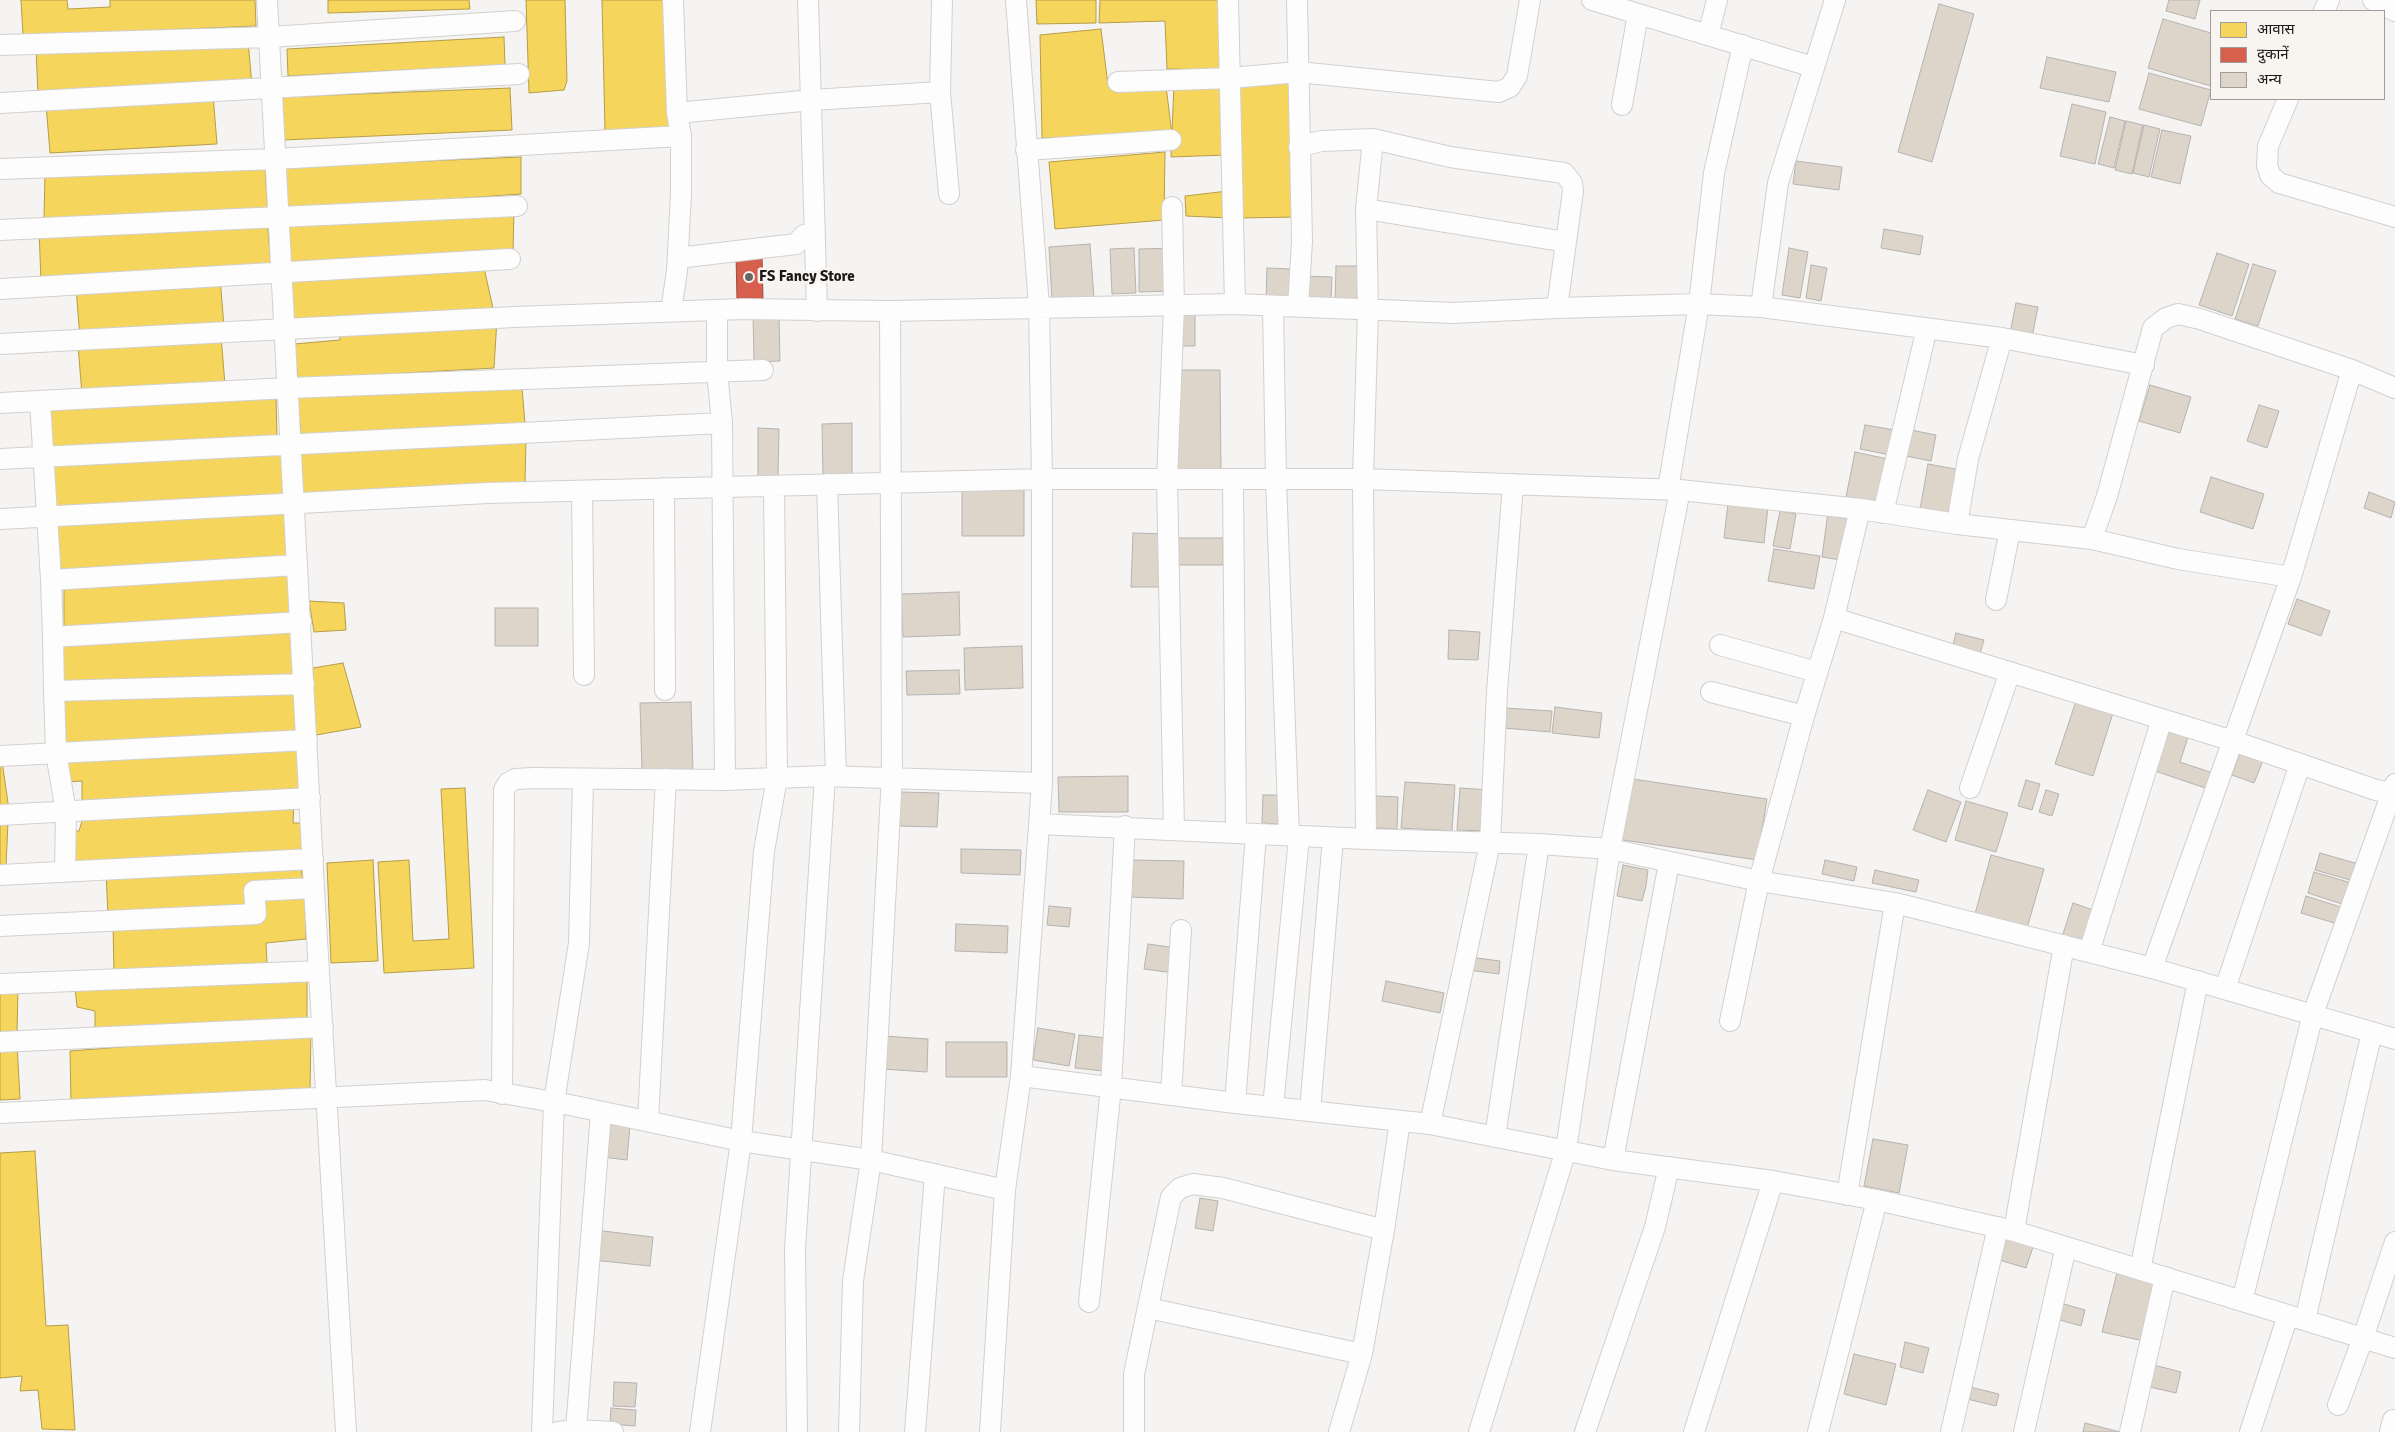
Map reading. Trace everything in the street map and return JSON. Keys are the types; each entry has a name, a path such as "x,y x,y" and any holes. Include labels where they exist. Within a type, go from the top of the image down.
{"street":[{"path":"267,0 314,888 346,1432"},
{"path":"671,311 678,258 681,193 681,136 677,113 672,0"},
{"path":"808,0 817,311"},
{"path":"942,0 940,92 949,194"},
{"path":"990,1432 1005,1190 1021,1076 1042,783 1042,479 1039,307 1016,0"},
{"path":"1228,0 1235,304"},
{"path":"1297,0 1302,241 1298,307"},
{"path":"1118,82 1230,78 1298,72 1499,92 1510,87 1517,76 1530,0"},
{"path":"1592,0 1813,67"},
{"path":"1708,35 1717,0"},
{"path":"1761,307 1778,183 1835,0"},
{"path":"2372,0 2395,11"},
{"path":"1622,105 1638,14"},
{"path":"0,45 270,36 515,21"},
{"path":"1479,1432 1566,1150 1610,849 1674,489 1699,304 1714,173 1743,45"},
{"path":"0,103 520,74"},
{"path":"677,113 812,100 940,92"},
{"path":"2288,100 2268,146 2267,165 2270,175 2279,183 2395,217"},
{"path":"0,169 275,160 681,136"},
{"path":"1299,147 1321,141 1373,138 1450,157 1564,173 1572,183 1573,191 1557,308"},
{"path":"1366,840 1363,479 1368,310 1366,209 1373,138"},
{"path":"1026,150 1171,140"},
{"path":"0,230 517,206"},
{"path":"1172,207 1174,306 1167,480 1174,829"},
{"path":"1366,209 1566,242"},
{"path":"678,258 796,244 804,235 814,234"},
{"path":"0,289 510,259"},
{"path":"0,344 514,317 671,311 890,312 1039,307 1235,304 1453,313 1699,304 1761,307 2002,338 2144,365"},
{"path":"1273,306 1276,479 1294,836 1273,1107"},
{"path":"717,310 717,372 722,423 725,780"},
{"path":"849,1432 853,1281 871,1160 892,776 890,312"},
{"path":"2092,539 2107,496 2153,328 2166,318 2178,314 2200,318 2352,370 2395,388"},
{"path":"1883,513 1927,328"},
{"path":"1957,524 1968,459 2002,338"},
{"path":"0,403 288,388 763,370"},
{"path":"2152,968 2291,577 2352,370"},
{"path":"40,401 51,580 56,753 66,812 65,872"},
{"path":"0,459 722,423"},
{"path":"0,519 488,492 1042,479 1363,479 1674,489 1860,509 1957,524 2092,539 2178,559 2291,577"},
{"path":"1233,479 1236,833"},
{"path":"797,1432 795,1249 831,776 828,484"},
{"path":"1430,1124 1490,843 1497,692 1513,484"},
{"path":"700,1432 741,1141 764,851 777,778 774,486"},
{"path":"664,488 665,690"},
{"path":"582,490 584,675"},
{"path":"1730,1021 1759,880 1804,716 1834,618 1860,509"},
{"path":"1996,600 2010,530"},
{"path":"51,580 297,565"},
{"path":"1834,618 2233,741 2376,790 2394,790 2313,1014 2242,1301"},
{"path":"53,637 300,622"},
{"path":"1720,645 1817,672"},
{"path":"1970,788 2010,672"},
{"path":"54,691 304,684"},
{"path":"1711,692 1804,716"},
{"path":"2089,952 2162,719"},
{"path":"0,756 307,740"},
{"path":"2225,989 2300,764"},
{"path":"502,1094 504,790 508,783 515,779 725,780 892,776 1042,783"},
{"path":"542,1432 554,1102 579,943 583,779"},
{"path":"648,1121 666,779"},
{"path":"0,815 310,798"},
{"path":"1039,824 1125,826 1366,840 1539,844 1610,849 1759,880 1895,903 2152,968 2395,1039"},
{"path":"1089,1302 1111,1087 1125,826"},
{"path":"1235,1103 1256,834"},
{"path":"1310,1111 1333,838"},
{"path":"1495,1137 1539,844"},
{"path":"0,875 313,859"},
{"path":"1613,1160 1670,863"},
{"path":"0,926 256,914 254,891 314,888"},
{"path":"1847,1195 1895,903"},
{"path":"1171,1095 1181,930"},
{"path":"1951,1432 2006,1229 2064,945"},
{"path":"0,984 320,971"},
{"path":"2140,1270 2198,981"},
{"path":"0,1042 322,1027"},
{"path":"2250,1432 2297,1318 2372,1032"},
{"path":"1021,1076 1235,1103 1430,1124 1613,1160 1773,1181 1877,1200 2006,1229 2395,1348"},
{"path":"0,1113 485,1090 554,1102 741,1141 871,1160 1005,1190"},
{"path":"601,1112 567,1431 613,1432"},
{"path":"1339,1432 1362,1354 1384,1230 1400,1121"},
{"path":"1585,1432 1655,1227 1669,1167"},
{"path":"916,1432 935,1174"},
{"path":"1694,1432 1773,1181"},
{"path":"1134,1432 1134,1374 1171,1197 1180,1188 1193,1184 1223,1188 1384,1230"},
{"path":"1818,1432 1877,1200"},
{"path":"2338,1405 2395,1242"},
{"path":"2024,1432 2066,1247"},
{"path":"2130,1432 2165,1277"},
{"path":"1148,1308 1362,1354"}],"building: आवास":[{"path":"21,0 67,0 68,9 110,7 110,0 255,0 256,26 23,36"},
{"path":"328,0 469,0 470,9 328,13"},
{"path":"526,0 565,0 567,81 564,90 529,93"},
{"path":"602,0 666,0 671,129 605,131"},
{"path":"1036,0 1096,0 1096,23 1037,24"},
{"path":"1100,0 1224,0 1225,70 1167,69 1165,21 1099,23"},
{"path":"1101,29 1108,85 1166,86 1172,135 1042,138 1040,35"},
{"path":"504,37 505,65 288,76 287,49"},
{"path":"248,41 252,85 38,95 36,48"},
{"path":"1226,81 1227,155 1171,157 1174,83"},
{"path":"1291,81 1296,217 1241,218 1236,84"},
{"path":"510,88 512,130 283,140 282,97"},
{"path":"213,94 217,144 50,153 46,104"},
{"path":"1165,152 1164,220 1055,229 1049,162"},
{"path":"521,157 521,194 285,211 283,167"},
{"path":"265,165 268,214 44,218 45,173"},
{"path":"1228,191 1229,218 1186,216 1185,196"},
{"path":"514,210 513,253 286,269 284,221"},
{"path":"267,219 271,265 41,282 39,229"},
{"path":"483,263 494,313 291,323 289,277"},
{"path":"220,277 224,327 80,338 76,288"},
{"path":"497,319 494,368 298,379 294,344 340,340 340,329"},
{"path":"221,335 225,385 82,394 78,346"},
{"path":"522,387 525,424 301,437 297,395"},
{"path":"276,397 277,439 51,450 51,406"},
{"path":"526,438 525,483 299,497 301,450"},
{"path":"286,450 287,497 49,511 47,463"},
{"path":"289,508 291,562 66,575 54,557 54,521"},
{"path":"291,571 293,623 64,630 64,581"},
{"path":"309,601 344,603 346,630 314,632"},
{"path":"296,629 299,676 63,688 57,641"},
{"path":"343,663 361,727 311,736 313,668"},
{"path":"299,689 303,730 63,745 60,698"},
{"path":"301,744 305,793 82,805 82,781 65,782 61,757"},
{"path":"0,761 2,761 9,810 0,810"},
{"path":"465,788 474,968 384,973 378,862 409,860 413,941 449,939 441,789"},
{"path":"294,802 293,823 305,823 306,851 71,867 69,832 79,831 83,818"},
{"path":"0,822 8,822 6,866 0,866"},
{"path":"373,860 378,961 331,963 327,863"},
{"path":"301,864 303,886 251,888 252,910 108,915 106,872"},
{"path":"260,897 305,899 306,939 266,943 267,963 114,974 113,925 260,923"},
{"path":"307,976 307,1020 95,1034 95,1011 77,1007 75,987"},
{"path":"0,987 18,987 17,1035 0,1036"},
{"path":"311,1032 310,1091 71,1102 70,1051"},
{"path":"17,1043 20,1099 0,1100 0,1044"},
{"path":"35,1151 46,1326 68,1325 75,1430 42,1429 38,1390 20,1391 22,1376 0,1378 0,1153"}],"building: दुकानें":[{"name":"FS Fancy Store","path":"762,253 763,300 737,300 736,254"}],"building: अन्य":[{"path":"2169,0 2200,0 2195,19 2166,11"},
{"path":"1939,4 1974,14 1932,162 1898,152"},
{"path":"2163,19 2210,33 2210,86 2148,68"},
{"path":"2047,57 2116,72 2109,102 2040,88"},
{"path":"2149,73 2210,90 2201,126 2139,109"},
{"path":"2072,104 2106,112 2095,164 2060,156"},
{"path":"2110,117 2125,121 2114,168 2098,164"},
{"path":"2126,121 2143,125 2132,174 2115,170"},
{"path":"2144,125 2160,129 2149,177 2133,173"},
{"path":"2162,130 2191,136 2180,184 2151,177"},
{"path":"1796,161 1842,167 1839,190 1793,184"},
{"path":"1884,229 1923,236 1920,255 1881,248"},
{"path":"1090,244 1094,298 1052,301 1049,247"},
{"path":"1134,248 1136,293 1112,294 1110,249"},
{"path":"1172,248 1173,291 1139,292 1139,249"},
{"path":"1789,248 1808,252 1800,298 1782,295"},
{"path":"2217,253 2249,264 2232,316 2199,305"},
{"path":"2253,264 2276,271 2258,326 2235,319"},
{"path":"1811,265 1827,268 1821,301 1806,298"},
{"path":"1336,266 1361,266 1361,301 1335,301"},
{"path":"1267,268 1291,269 1290,300 1266,299"},
{"path":"1303,276 1332,277 1331,301 1302,300"},
{"path":"2016,303 2038,307 2032,337 2010,333"},
{"path":"1176,308 1195,308 1195,346 1176,346"},
{"path":"779,314 780,361 754,362 753,315"},
{"path":"1173,370 1220,370 1221,474 1173,475"},
{"path":"2150,385 2191,397 2180,433 2139,421"},
{"path":"2259,405 2279,411 2267,448 2247,441"},
{"path":"852,423 852,479 823,479 822,424"},
{"path":"1865,425 1895,430 1890,455 1860,449"},
{"path":"758,428 779,429 778,476 758,477"},
{"path":"1906,429 1936,435 1931,461 1901,455"},
{"path":"1855,452 1888,459 1880,504 1846,497"},
{"path":"1928,464 1961,470 1953,514 1920,509"},
{"path":"2211,477 2264,494 2253,529 2200,512"},
{"path":"962,489 1024,489 1024,536 962,536"},
{"path":"2369,492 2395,502 2391,518 2364,508"},
{"path":"1728,503 1768,507 1764,543 1724,538"},
{"path":"1780,511 1796,514 1790,549 1773,546"},
{"path":"1828,512 1853,515 1847,561 1822,557"},
{"path":"1133,533 1166,534 1165,587 1131,587"},
{"path":"1177,538 1223,538 1223,565 1177,565"},
{"path":"1774,549 1820,556 1814,589 1768,581"},
{"path":"959,592 960,635 903,637 901,594"},
{"path":"2297,599 2330,611 2321,636 2288,624"},
{"path":"495,608 538,608 538,646 495,646"},
{"path":"1449,630 1480,632 1478,660 1448,659"},
{"path":"1956,633 1984,640 1978,660 1951,652"},
{"path":"1022,646 1023,688 965,690 964,648"},
{"path":"959,670 960,694 907,695 906,671"},
{"path":"2077,698 2114,710 2093,776 2055,764"},
{"path":"691,702 693,770 642,771 640,703"},
{"path":"1555,707 1602,713 1599,738 1552,733"},
{"path":"1505,708 1552,711 1550,732 1504,728"},
{"path":"2171,724 2190,731 2180,762 2216,774 2211,790 2155,771"},
{"path":"2241,750 2264,758 2254,783 2232,775"},
{"path":"1128,776 1128,812 1059,812 1058,777"},
{"path":"1626,778 1767,799 1757,860 1617,839"},
{"path":"2026,780 2040,784 2032,810 2018,806"},
{"path":"1405,782 1455,785 1452,831 1401,828"},
{"path":"1460,788 1490,790 1487,831 1457,830"},
{"path":"1928,790 1961,802 1946,842 1913,830"},
{"path":"2046,790 2059,794 2052,816 2039,812"},
{"path":"901,792 939,793 937,827 899,826"},
{"path":"1263,795 1280,795 1279,824 1262,823"},
{"path":"1376,796 1398,797 1397,829 1375,828"},
{"path":"1966,801 2008,813 1996,852 1955,840"},
{"path":"961,849 1021,850 1020,875 961,873"},
{"path":"2320,853 2362,865 2357,882 2315,870"},
{"path":"1991,855 2044,869 2027,928 1975,914"},
{"path":"1132,860 1184,861 1183,899 1130,897"},
{"path":"1825,860 1857,867 1854,881 1822,874"},
{"path":"1623,865 1648,870 1642,901 1617,896"},
{"path":"1875,870 1919,880 1916,892 1872,883"},
{"path":"2314,872 2355,884 2348,906 2308,893"},
{"path":"2306,896 2347,909 2341,925 2301,913"},
{"path":"2073,903 2096,911 2085,944 2062,937"},
{"path":"1049,906 1071,908 1069,927 1047,925"},
{"path":"956,924 1008,926 1007,953 955,951"},
{"path":"1148,944 1177,948 1174,973 1144,969"},
{"path":"1469,957 1500,961 1499,974 1468,970"},
{"path":"1386,981 1444,993 1440,1013 1382,1001"},
{"path":"1038,1028 1075,1034 1069,1066 1033,1060"},
{"path":"1079,1035 1107,1038 1103,1071 1075,1068"},
{"path":"884,1036 928,1039 927,1072 882,1069"},
{"path":"946,1042 1007,1042 1007,1077 946,1077"},
{"path":"605,1123 630,1125 627,1160 602,1157"},
{"path":"1873,1139 1908,1145 1899,1193 1864,1186"},
{"path":"1200,1198 1218,1201 1213,1231 1195,1228"},
{"path":"595,1230 653,1237 650,1266 592,1260"},
{"path":"2003,1237 2033,1247 2026,1268 1996,1259"},
{"path":"2117,1273 2158,1283 2144,1341 2102,1332"},
{"path":"2057,1302 2085,1310 2081,1326 2053,1318"},
{"path":"1905,1342 1929,1348 1923,1373 1900,1367"},
{"path":"1854,1354 1896,1364 1886,1405 1844,1394"},
{"path":"2150,1364 2181,1372 2176,1393 2145,1386"},
{"path":"614,1382 637,1383 635,1407 613,1406"},
{"path":"1970,1387 1999,1394 1996,1406 1967,1399"},
{"path":"611,1408 636,1410 635,1426 610,1424"},
{"path":"2085,1423 2120,1432 2083,1432"}],"place":[{"name":"FS Fancy Store","path":"749,277"}]}
